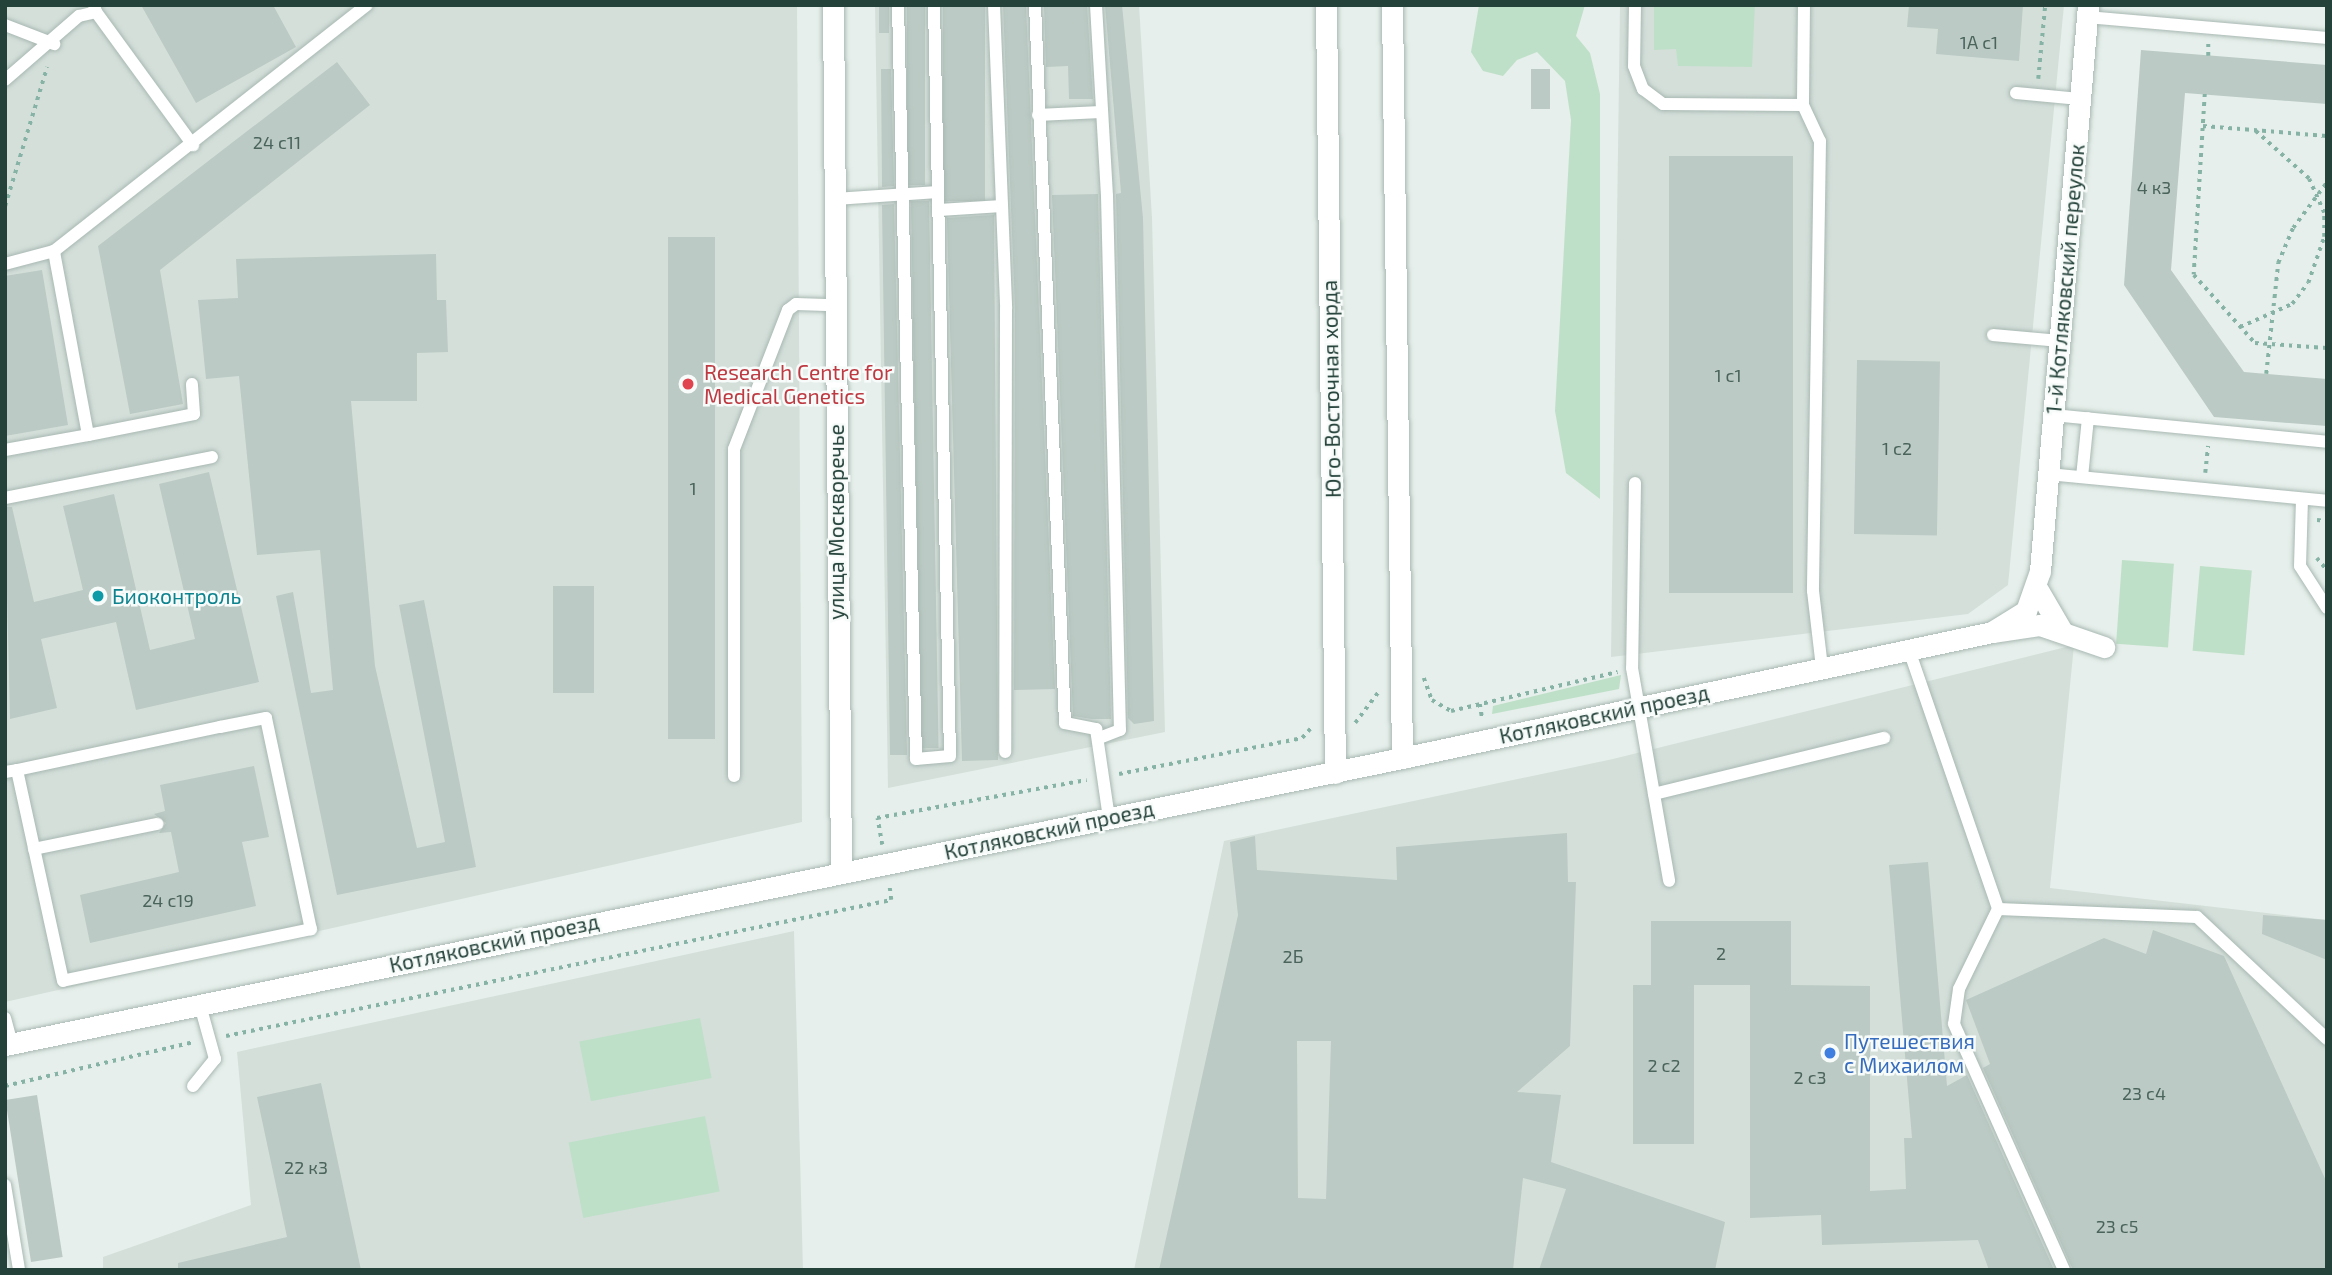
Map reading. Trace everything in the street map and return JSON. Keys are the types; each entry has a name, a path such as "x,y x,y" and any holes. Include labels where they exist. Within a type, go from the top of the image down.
{"main road":[{"name":"улица Москворечье","path":"833,5 841,871"},
{"name":"Юго-Восточная хорда","path":"1326,5 1335,773"},
{"path":"1392,5 1402,758"},
{"name":"1-й Котляковский переулок","path":"2038,590 2088,11"},
{"name":"Котляковский проезд","path":"9,1045 841,871 1335,773 1992,632 2012,624 2038,590"},
{"path":"2038,590 2062,631"},
{"path":"1992,632 2040,625 2104,647"}],"lane":[{"path":"5,264 54,251 193,145 367,5"},
{"path":"898,5 916,759 950,756 934,5"},
{"path":"994,5 1002,206 1005,752"},
{"path":"1035,5 1065,723 1096,729 1109,818"},
{"path":"1096,5 1120,730 1099,738"},
{"path":"1635,5 1634,66 1643,89 1663,104 1803,105"},
{"path":"1804,5 1803,105 1821,141 1813,591 1822,668"},
{"path":"2111,19 2112,5"},
{"path":"5,80 54,44 79,16 95,9 193,145"},
{"path":"2088,11 2111,19 2327,38"},
{"path":"5,25 54,44"},
{"path":"2016,93 2080,99"},
{"path":"1038,115 1100,112"},
{"path":"835,199 938,191"},
{"path":"939,210 1002,206"},
{"path":"54,251 88,435"},
{"path":"734,776 734,449 788,310 796,304 834,305"},
{"path":"1993,335 2060,341"},
{"path":"5,450 194,414 192,384"},
{"path":"2053,415 2327,442"},
{"path":"2082,477 2088,418"},
{"path":"5,498 212,457"},
{"path":"2048,474 2327,501"},
{"path":"1635,483 1632,668 1669,881"},
{"path":"2302,499 2300,566 2327,608"},
{"path":"1909,650 1998,909 1959,989 1954,1024 2064,1270"},
{"path":"266,718 311,929 63,981 34,849 11,771 266,718"},
{"path":"1654,794 1885,738"},
{"path":"34,849 157,824"},
{"path":"1998,909 2197,917 2327,1039"},
{"path":"192,1086 215,1059 200,1005"},
{"path":"5,1018 9,1045"},
{"path":"5,1185 19,1270"}],"path":[{"path":"2037,95 2045,5"},
{"path":"5,206 54,44"},
{"path":"2205,94 2194,275 2255,343 2327,348"},
{"path":"2203,126 2327,136"},
{"path":"2240,327 2292,304 2317,263 2324,237 2317,192 2254,130"},
{"path":"2266,374 2278,263 2317,192 2327,181"},
{"path":"2203,489 2209,430"},
{"path":"1419,677 1441,707 1480,704 1632,668"},
{"path":"1350,724 1359,723 1386,679"},
{"path":"1480,704 1482,717"}],"shaded area":[{"path":"5,5 797,5 802,822 5,1002"},
{"path":"875,5 1139,5 1152,218 1165,732 888,788"},
{"path":"1620,5 2064,5 2008,585 1968,614 1611,657"},
{"path":"2074,645 2050,888 2327,920 2327,1270 1134,1270 1224,841 1613,759"},
{"path":"794,931 803,1270 103,1270 103,1257 251,1205 237,1052"}],"green space":[{"path":"1479,5 1585,5 1576,36 1590,53 1600,94 1600,499 1566,473 1555,411 1571,120 1565,81 1537,52 1517,60 1503,76 1483,71 1471,52"},
{"path":"1654,5 1755,5 1752,67 1678,66 1676,49 1654,50"},
{"path":"2122,560 2174,564 2168,647 2116,644"},
{"path":"2200,566 2252,571 2244,655 2193,651"},
{"path":"1621,675 1619,689 1492,714 1493,706"},
{"path":"700,1018 712,1078 591,1101 579,1041"},
{"path":"705,1116 720,1192 583,1218 569,1143"}],"building":[{"path":"141,5 273,5 296,47 196,103"},
{"path":"879,5 889,5 889,33 879,33"},
{"path":"907,5 925,5 925,185 907,185"},
{"path":"943,5 985,5 985,201 943,201"},
{"path":"1003,5 1026,5 1055,689 1014,690 1015,309"},
{"path":"1044,5 1087,5 1093,99 1069,99 1068,66 1046,67"},
{"path":"1105,5 1122,5 1143,218 1154,721 1134,724 1128,718 1116,194 1121,193"},
{"path":"1909,5 2023,5 2019,61 1936,54 1938,29 1907,27"},
{"path":"2141,50 2327,65 2327,104 2185,93 2171,270 2244,372 2327,379 2327,426 2214,417 2124,285"},
{"path":"337,62 370,105 160,270 183,404 130,414 98,246"},
{"path":"881,69 891,69 894,186 882,187"},
{"path":"1531,69 1550,69 1550,109 1531,109"},
{"path":"1669,156 1793,156 1793,593 1669,593"},
{"path":"1098,194 1111,719 1073,716 1052,195"},
{"path":"911,201 929,201 939,748 921,748"},
{"path":"894,204 907,755 890,755 882,205"},
{"path":"994,215 998,760 962,761 947,218"},
{"path":"668,237 715,237 715,739 668,739"},
{"path":"436,254 437,300 446,300 448,352 417,353 417,401 351,401 375,666 417,848 445,842 399,605 424,600 476,867 337,895 276,596 293,592 311,693 333,690 320,550 257,555 239,376 206,379 198,300 238,298 236,259"},
{"path":"42,270 68,425 5,436 5,276"},
{"path":"1857,360 1940,361 1937,535 1854,534"},
{"name":"Биоконтроль","path":"209,472 259,682 136,710 116,622 41,639 57,708 10,719 5,507 12,507 34,602 83,590 63,506 114,494 150,650 195,639 159,484"},
{"path":"553,586 594,586 594,693 553,693"},
{"path":"254,766 269,837 242,842 256,906 90,943 80,895 179,872 171,832 159,833 166,823 154,814 165,811 160,785"},
{"path":"1567,833 1568,882 1576,882 1570,1046 1517,1092 1561,1095 1551,1162 1725,1222 1715,1270 1539,1270 1566,1189 1523,1178 1513,1270 1159,1270 1238,915 1230,842 1255,836 1257,870 1397,880 1396,847","holes":["1297,1041 1331,1041 1326,1199 1298,1198"]},
{"path":"1928,862 1947,1086 1967,1075 2054,1270 1989,1270 1978,1240 1822,1245 1821,1215 1750,1218 1750,985 1694,985 1694,1144 1633,1144 1633,985 1651,985 1651,921 1791,921 1791,985 1870,986 1870,1191 1906,1189 1904,1138 1912,1138 1889,865"},
{"path":"2263,915 2327,920 2327,960 2262,934"},
{"path":"2153,930 2224,956 2327,1183 2327,1270 2073,1270 1983,1068 1990,1064 1966,1000 2104,938 2146,954"},
{"path":"321,1083 361,1270 178,1270 178,1263 287,1237 257,1097"},
{"path":"37,1095 63,1257 31,1262 5,1100"}],"place":[{"name":"Research Centre for Medical Genetics","path":"688,384"},
{"name":"Биоконтроль","path":"98,596"},
{"name":"Путешествия с Михаилом","path":"1830,1053"}]}
